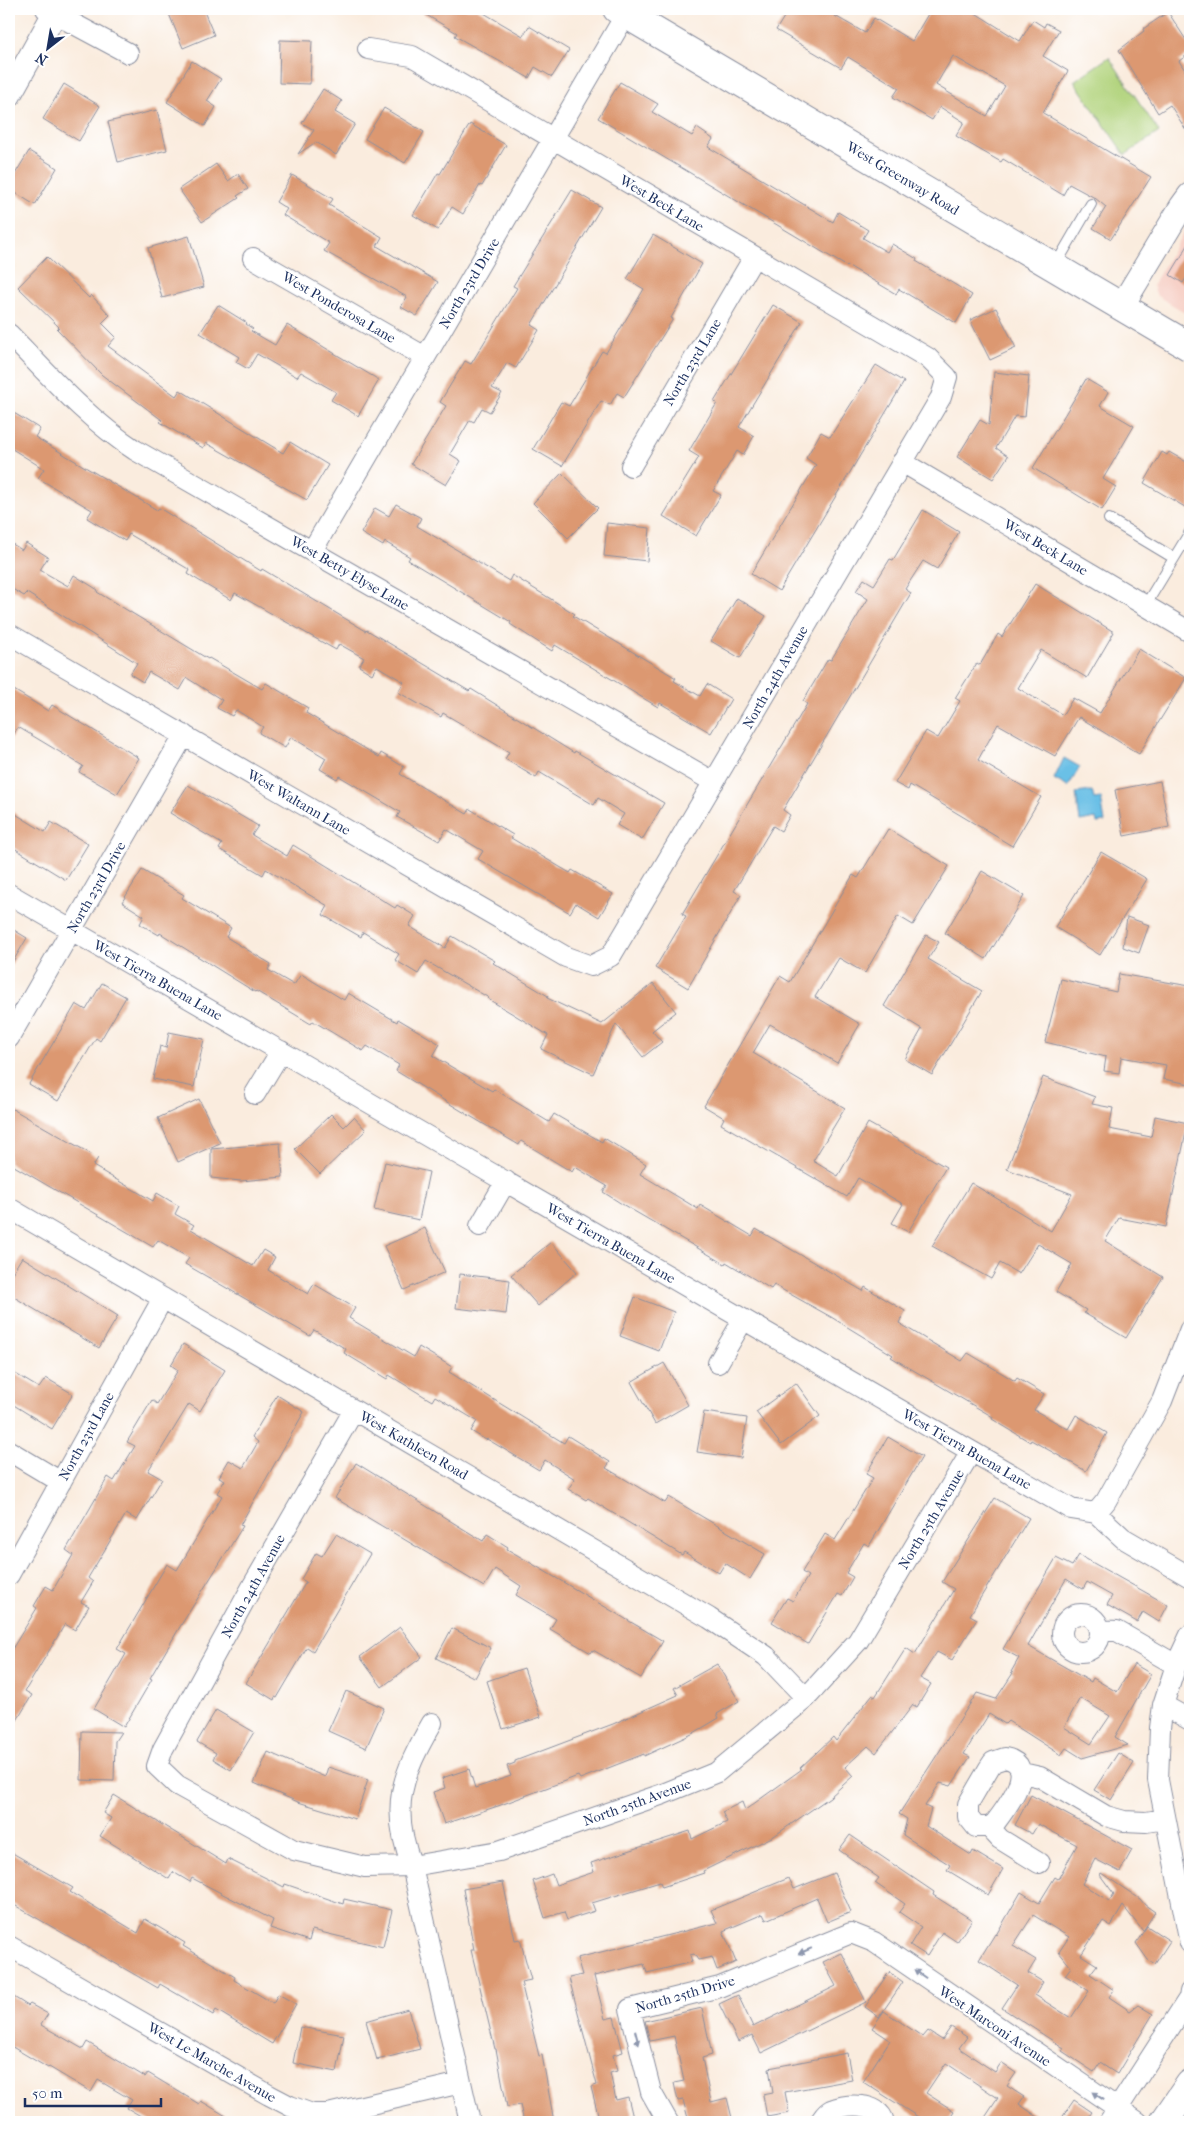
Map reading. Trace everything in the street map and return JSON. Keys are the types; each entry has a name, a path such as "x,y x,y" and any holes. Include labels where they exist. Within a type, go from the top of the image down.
{"main road":[{"name":"West Greenway Road","path":"621,11 1190,347"},
{"path":"1164,2122 1190,2084"}],"street":[{"path":"9,95 53,10 128,53"},
{"name":"North 23rd Drive","path":"312,552 554,138 621,11"},
{"name":"West Beck Lane","path":"368,49 412,56 928,358 946,377"},
{"path":"1121,307 1190,195"},
{"name":"North 23rd Lane","path":"631,466 754,257"},
{"name":"West Ponderosa Lane","path":"253,258 425,357"},
{"name":"West Betty Elyse Lane","path":"9,334 84,411 116,438 714,782"},
{"name":"North 24th Avenue","path":"591,966 611,956 941,396 946,377"},
{"name":"West Beck Lane","path":"902,462 1190,632"},
{"name":"West Waltann Lane","path":"9,634 566,957 591,966"},
{"name":"North 23rd Drive","path":"9,1038 184,736"},
{"name":"West Tierra Buena Lane","path":"9,894 1071,1509 1096,1513"},
{"path":"255,1094 281,1051"},
{"path":"480,1226 506,1181"},
{"name":"West Kathleen Road","path":"9,1208 709,1618 766,1656 806,1698"},
{"name":"North 23rd Lane","path":"9,1575 163,1298"},
{"path":"718,1363 743,1320"},
{"path":"1190,1329 1162,1401 1106,1501 1096,1513 1123,1538 1190,1576"},
{"name":"North 24th Avenue","path":"157,1766 168,1740 253,1585 354,1410"},
{"path":"9,1451 61,1482"},
{"name":"North 25th Avenue","path":"157,1766 177,1785 294,1850 365,1867 412,1866 499,1851 618,1811 717,1772 806,1698 858,1641 972,1452"},
{"path":"1100,1630 1117,1631 1176,1665"},
{"path":"1190,1635 1176,1665 1163,1705 1158,1780 1190,1943"},
{"path":"1163,1705 1190,1720"},
{"path":"432,1723 414,1754 404,1779 400,1800 400,1819 405,1848 412,1866 470,2122"},
{"path":"1005,1758 1017,1763 1022,1773 1020,1782 999,1818 990,1827 976,1827 971,1823 966,1810 993,1762 1005,1758"},
{"path":"1022,1773 1040,1777 1106,1816 1124,1821 1146,1822 1165,1819"},
{"path":"990,1827 1000,1839 1039,1863"},
{"name":"West Marconi Avenue","path":"850,1933 874,1942 1113,2116 1138,2122"},
{"name":"North 25th Drive","path":"668,2122 652,2092 630,2009 720,1987 850,1933"},
{"name":"West Le Marche Avenue","path":"9,1946 269,2095 290,2106 312,2114 328,2114 348,2110 461,2083"},
{"path":"1113,2116 1172,2027 1189,1998 1190,1992"},
{"path":"820,2122 825,2114 831,2110 855,2105 872,2109 884,2122"}],"lane":[{"path":"1054,267 1090,204"},
{"path":"1109,519 1174,558"},
{"path":"1146,606 1190,532"}],"shaded area":[{"path":"1190,221 1190,315 1157,296 1153,285"}],"green space":[{"path":"1109,57 1159,132 1125,155 1074,81"}],"water":[{"path":"1064,758 1080,767 1068,787 1054,779"},
{"path":"1092,791 1094,799 1101,798 1105,822 1097,823 1096,818 1080,821 1076,793"}],"building":[{"path":"167,9 203,9 214,35 183,48"},
{"path":"416,9 477,9 523,36 529,26 569,50 552,77 535,67 529,78 455,36 457,33"},
{"path":"789,9 839,9 835,16 865,33 874,18 912,41 931,9 969,9 1020,41 1033,20 1044,27 1046,23 1059,30 1043,56 1068,71 1043,113 1151,177 1111,239 1093,228 1106,207 1095,198 1069,184 1063,195 1003,159 1001,162 956,136 964,122 940,107 932,120 893,97 899,88 848,57 841,68 776,30","holes":["953,56 1005,86 987,116 936,85"]},
{"path":"1168,12 1190,46 1190,53 1179,61 1190,78 1190,136 1170,105 1158,113 1119,50 1144,31 1143,29"},
{"path":"280,40 312,41 310,84 279,83"},
{"path":"192,61 221,79 207,101 216,107 205,126 167,102"},
{"path":"620,82 658,104 652,112 692,136 697,128 713,139 708,147 833,222 838,212 868,230 863,238 887,252 892,244 972,295 956,323 899,289 896,294 846,266 598,118"},
{"path":"64,84 100,106 79,141 43,119"},
{"path":"323,89 342,101 335,112 355,124 336,155 316,142 298,154 314,130 302,123"},
{"path":"384,108 424,132 405,163 365,139"},
{"path":"157,110 167,150 118,162 108,122"},
{"path":"470,124 506,145 463,214 452,207 438,230 413,215"},
{"path":"29,151 57,168 35,205 9,189 9,184"},
{"path":"216,164 228,181 238,174 248,189 237,196 239,198 202,222 179,189"},
{"path":"292,175 333,199 329,205 382,237 377,246 438,282 417,316 401,307 407,297 324,251 329,243 283,215 287,209 276,202"},
{"path":"572,190 601,207 531,325 539,330 516,368 507,363 492,388 502,393 490,412 482,408 474,422 470,420 450,454 461,461 446,485 411,464 446,406 440,402 465,361 471,364 517,288 513,286"},
{"path":"653,235 702,264 671,318 673,319 624,397 617,393 610,405 601,401 562,466 533,449 561,402 569,406 602,351 606,353 644,289 627,279"},
{"path":"189,236 204,287 162,298 148,248"},
{"path":"1190,242 1190,272 1183,283 1170,275"},
{"path":"47,257 89,298 91,295 110,315 102,323 116,337 108,346 176,396 180,390 283,453 290,442 328,465 307,500 206,443 203,448 160,422 162,420 102,375 57,329 59,327 18,287"},
{"path":"218,305 247,323 253,329 251,331 275,345 287,325 379,380 358,416 331,400 336,392 301,372 297,377 257,354 248,369 236,362 239,357 200,333"},
{"path":"773,305 802,322 739,427 754,436 743,455 737,451 713,491 721,495 696,536 663,516 699,457 689,451 717,403 714,402"},
{"path":"996,308 1016,348 990,360 970,320"},
{"path":"876,365 904,382 779,591 751,574 816,465 806,458 821,432 830,437"},
{"path":"994,372 1029,376 1025,417 1015,416 996,448 1008,456 993,479 957,457 980,420 989,425"},
{"path":"1086,379 1108,392 1100,406 1134,426 1103,479 1116,487 1102,510 1033,468"},
{"path":"9,410 40,429 35,437 157,510 159,508 261,571 262,569 469,691 471,689 574,753 575,751 664,803 642,840 617,825 624,814 598,798 594,805 539,772 536,778 505,759 509,752 443,713 441,717 398,692 404,682 377,666 372,674 359,666 364,658 339,644 336,650 235,593 231,600 188,574 190,570 129,534 125,541 87,518 92,510 38,478 44,469 9,447"},
{"path":"1162,452 1167,455 1169,452 1190,464 1190,510 1144,483"},
{"path":"562,473 598,508 568,538 533,503"},
{"path":"396,504 421,518 417,526 509,581 512,575 575,614 573,616 676,678 674,681 700,696 707,684 731,699 711,733 660,703 658,707 555,645 552,651 510,624 511,622 408,560 410,557 385,542 383,546 361,533 375,508 389,516"},
{"path":"923,510 959,532 937,569 923,561 905,589 911,593 783,810 790,815 781,831 773,826 734,891 741,895 688,988 655,968 686,916 682,914 807,704 803,701 828,659 831,660 868,599 856,591 864,579 874,585 890,559 893,560"},
{"path":"607,523 650,528 647,561 604,556"},
{"path":"9,542 22,550 26,543 48,557 40,570 68,586 74,575 98,590 97,592 208,659 262,689 266,683 308,708 306,713 379,757 381,753 404,767 400,774 467,814 470,809 513,835 511,838 570,873 572,870 613,894 599,917 576,903 570,913 478,859 483,851 446,829 439,841 397,817 400,812 339,776 337,779 320,769 326,758 291,737 285,748 259,733 263,727 236,710 232,716 217,708 222,700 187,678 180,690 149,672 143,682 130,674 137,663 27,593 24,596 9,587"},
{"path":"1035,584 1114,632 1087,678 1041,650 1018,688 1063,715 1073,698 1100,713 1139,649 1186,678 1139,754 1079,717 1055,756 998,724 978,760 1041,797 1012,846 910,785 908,790 895,783 926,731 938,738 960,701 955,698 963,685 977,663 980,665 998,634 1002,637"},
{"path":"737,598 766,616 740,658 711,641"},
{"path":"9,687 48,711 52,705 139,758 117,794 79,772 83,766 18,727 9,742"},
{"path":"1160,781 1169,827 1124,836 1115,790"},
{"path":"188,785 258,826 252,835 287,856 293,845 395,908 397,905 415,916 409,926 445,948 452,936 495,961 493,963 548,996 547,998 602,1024 653,983 676,1012 652,1031 662,1042 643,1057 616,1024 593,1074 541,1049 548,1035 426,961 418,974 395,960 399,954 363,932 361,937 323,915 328,906 266,869 263,875 219,849 222,844 170,813"},
{"path":"9,810 45,832 51,822 88,844 66,880 9,845"},
{"path":"888,829 949,866 913,925 898,916 865,973 839,958 815,997 860,1024 837,1063 770,1024 753,1053 845,1108 813,1161 838,1176 868,1123 946,1167 908,1232 892,1223 903,1204 858,1178 847,1197 721,1124 724,1118 704,1106 780,976 790,982 853,875 858,878"},
{"path":"1101,852 1147,879 1100,955 1055,927"},
{"path":"142,870 184,895 182,898 231,928 226,937 271,964 268,970 294,985 301,974 344,1000 348,993 397,1022 398,1019 440,1044 433,1056 492,1091 494,1089 549,1122 554,1114 602,1142 604,1138 646,1164 640,1174 698,1209 700,1205 752,1236 756,1229 863,1291 865,1287 905,1311 899,1323 962,1361 968,1353 1015,1381 1017,1378 1044,1394 1034,1410 1068,1429 1076,1415 1107,1433 1086,1471 1031,1440 1030,1442 992,1419 993,1417 891,1357 893,1355 831,1317 774,1285 771,1289 622,1204 603,1192 607,1186 575,1167 572,1172 521,1141 519,1145 396,1071 399,1065 367,1046 363,1051 313,1021 311,1024 160,933 159,935 140,924 144,916 122,902"},
{"path":"982,871 1024,896 986,959 945,933"},
{"path":"1127,917 1149,925 1139,953 1123,947"},
{"path":"9,927 27,938 9,968"},
{"path":"926,935 939,942 928,959 982,991 932,1075 905,1059 922,1029 884,1006"},
{"path":"1119,974 1190,986 1190,1084 1163,1079 1166,1065 1121,1057 1119,1073 1104,1071 1106,1057 1045,1042 1061,979 1116,992"},
{"path":"102,983 126,997 100,1041 96,1038 58,1101 29,1084 76,1004 86,1010"},
{"path":"169,1032 204,1039 194,1087 153,1079 160,1046 166,1048"},
{"path":"1043,1077 1095,1097 1092,1104 1113,1108 1109,1129 1151,1137 1155,1116 1188,1123 1166,1227 1119,1218 1105,1241 1163,1277 1126,1338 1084,1313 1086,1310 1056,1292 1072,1264 1038,1244 1019,1274 1000,1263 991,1279 932,1246 971,1183 1051,1231 1072,1194 1007,1169"},
{"path":"199,1099 220,1143 178,1162 158,1118"},
{"path":"9,1107 98,1158 93,1166 153,1201 157,1193 179,1206 175,1214 194,1225 191,1229 253,1266 263,1250 275,1257 268,1270 308,1294 314,1284 355,1308 349,1318 414,1357 419,1347 452,1367 449,1372 564,1443 568,1436 610,1462 606,1468 665,1503 669,1497 765,1554 750,1579 725,1563 719,1573 684,1552 682,1555 588,1498 586,1500 568,1489 575,1479 545,1460 539,1470 471,1431 477,1421 435,1396 432,1401 389,1375 387,1379 344,1353 346,1349 314,1330 310,1336 185,1264 189,1258 158,1240 153,1247 9,1163"},
{"path":"331,1114 344,1127 354,1117 366,1130 320,1174 295,1149"},
{"path":"280,1143 283,1177 241,1181 211,1178 211,1149"},
{"path":"385,1162 429,1172 419,1220 374,1210"},
{"path":"425,1228 445,1272 404,1290 384,1246"},
{"path":"551,1242 577,1272 538,1306 511,1275"},
{"path":"22,1257 118,1316 99,1348 9,1294 9,1278"},
{"path":"460,1274 510,1280 506,1314 456,1308"},
{"path":"635,1297 674,1312 659,1351 620,1336"},
{"path":"183,1344 225,1370 200,1411 189,1404 148,1471 162,1479 137,1520 126,1514 88,1578 93,1582 81,1602 89,1606 75,1630 65,1624 25,1691 32,1695 9,1734 9,1654 37,1608 34,1606 46,1586 53,1590 73,1555 66,1550 108,1477 114,1481 135,1446 127,1442 152,1400 157,1404 178,1370 171,1365"},
{"path":"664,1363 688,1405 655,1424 631,1382"},
{"path":"9,1370 39,1388 46,1378 73,1394 52,1429 9,1402"},
{"path":"796,1383 820,1416 781,1445 756,1412"},
{"path":"277,1395 304,1412 240,1525 243,1526 181,1625 124,1727 94,1709 126,1654 117,1649 167,1564 177,1570 222,1496 217,1493 225,1480 219,1477 229,1460 243,1468 258,1442 252,1437"},
{"path":"704,1412 747,1418 741,1458 697,1452"},
{"path":"888,1437 922,1457 869,1546 864,1543 846,1573 853,1577 842,1596 838,1594 808,1644 772,1622 787,1598 793,1601 808,1576 802,1572 825,1534 835,1540 873,1478 866,1474"},
{"path":"356,1463 483,1541 487,1534 508,1547 507,1549 663,1641 641,1678 593,1650 591,1653 550,1629 556,1619 516,1595 521,1586 495,1569 484,1587 335,1498"},
{"path":"995,1498 1029,1518 970,1615 977,1619 952,1660 937,1652 920,1678 931,1684 917,1707 913,1705 876,1753 868,1746 845,1767 853,1776 830,1797 774,1836 703,1871 704,1873 662,1887 660,1882 592,1903 595,1911 567,1920 564,1912 545,1918 533,1881 552,1874 556,1885 594,1872 591,1863 690,1831 692,1839 727,1822 722,1812 742,1802 745,1810 802,1769 800,1768 833,1737 836,1741 872,1695 875,1697 906,1648 915,1654 954,1589 942,1582"},
{"path":"336,1534 370,1554 313,1651 307,1647 274,1700 246,1683 306,1582 301,1579 316,1553 322,1556"},
{"path":"1079,1555 1168,1605 1159,1622 1143,1612 1137,1622 1107,1605 1112,1596 1087,1582 1083,1589 1066,1579 1028,1646 1091,1682 1093,1678 1117,1692 1134,1664 1151,1674 1115,1737 1128,1745 1082,1758 1066,1748 1061,1755 1008,1721 1005,1724 989,1714 964,1754 970,1757 951,1786 940,1783 925,1806 931,1809 926,1826 971,1855 973,1851 1003,1869 988,1895 947,1870 950,1865 903,1835 907,1819 899,1814 977,1693 996,1699 1013,1673 1011,1672 1019,1658 1003,1649 1056,1558 1072,1566","holes":["1080,1698 1110,1716 1091,1744 1064,1727"]},
{"path":"400,1627 422,1657 382,1687 360,1657"},
{"path":"452,1628 491,1648 475,1678 436,1658"},
{"path":"717,1664 739,1701 717,1714 719,1718 692,1734 644,1756 644,1754 580,1779 578,1776 444,1824 433,1792 445,1788 442,1778 469,1769 475,1788 511,1776 507,1766 515,1763 515,1761 613,1724 678,1695 674,1688"},
{"path":"524,1668 541,1717 503,1729 487,1681"},
{"path":"346,1691 384,1708 366,1748 328,1731"},
{"path":"216,1710 254,1732 231,1770 213,1759 216,1753 197,1742"},
{"path":"82,1731 121,1732 115,1741 114,1781 81,1780"},
{"path":"268,1752 325,1777 328,1767 368,1780 355,1819 298,1802 254,1783"},
{"path":"1118,1753 1134,1763 1111,1800 1094,1790"},
{"path":"114,1795 226,1864 228,1859 284,1887 285,1884 343,1904 344,1899 392,1910 383,1947 312,1930 309,1941 270,1928 273,1920 192,1878 190,1882 173,1872 169,1879 100,1836 111,1818 103,1813"},
{"path":"1031,1795 1132,1850 1120,1872 1095,1859 1082,1884 1109,1901 1114,1894 1100,1875 1101,1873 1140,1899 1155,1912 1143,1931 1123,1906 1111,1926 1103,1921 1081,1955 1097,1965 1090,1974 1114,1990 1109,1997 1130,2011 1138,2005 1153,2014 1117,2074 1100,2063 1094,2072 1062,2051 1064,2048 1002,2008 1017,1985 979,1960 1021,1892 1039,1903 1055,1877 1058,1879 1077,1845 1038,1824 1032,1834 1015,1825","holes":["1033,1915 1069,1937 1059,1952 1071,1967 1065,1975 1089,1991 1071,2018 1035,1995 1043,1982 1028,1973 1036,1960 1013,1946"]},
{"path":"850,1835 934,1892 933,1895 972,1920 957,1942 942,1932 927,1956 910,1945 921,1927 899,1912 905,1904 875,1883 879,1878 839,1850"},
{"path":"9,1851 73,1888 70,1892 138,1933 145,1919 185,1943 183,1946 235,1977 234,1980 273,2003 278,1994 296,2004 272,2044 216,2010 213,2015 160,1984 158,1988 9,1902"},
{"path":"834,1873 851,1912 827,1922 817,1898 766,1920 763,1914 723,1931 736,1962 717,1970 712,1957 698,1960 694,1954 690,1955 692,1962 647,1973 644,1964 594,1976 605,2019 614,2017 623,2052 613,2055 617,2071 610,2073 616,2100 628,2097 634,2122 600,2122 591,2087 597,2085 569,1978 582,1975 577,1958 717,1923 711,1910 789,1878 794,1889"},
{"path":"503,1882 515,1940 520,1939 531,1980 521,1982 539,2056 542,2055 554,2122 524,2122 520,2105 507,2107 496,2049 471,1950 474,1950 463,1889"},
{"path":"1147,1926 1170,1941 1155,1964 1148,1960 1136,1943"},
{"path":"842,1953 866,2002 761,2053 752,2035 738,2042 719,2004 738,1995 753,2027 836,1986 823,1962"},
{"path":"889,1972 903,1982 879,2017 865,2007"},
{"path":"9,1994 28,2006 30,2004 48,2014 41,2025 83,2049 87,2042 145,2077 148,2073 199,2104 201,2101 236,2122 151,2122 127,2108 132,2100 98,2080 91,2092 48,2068 9,2045"},
{"path":"702,2008 712,2055 702,2058 711,2102 727,2098 733,2122 689,2122 683,2100 678,2101 674,2083 684,2081 674,2036 650,2041 645,2021"},
{"path":"408,2009 420,2049 377,2060 366,2021"},
{"path":"884,2011 923,2037 928,2031 942,2040 951,2027 967,2037 959,2048 995,2072 1001,2063 1016,2073 1007,2086 1024,2097 1019,2104 1045,2122 982,2122 998,2098 946,2063 926,2093 954,2111 947,2122 926,2122 863,2082 890,2040 872,2028"},
{"path":"300,2027 344,2035 337,2072 293,2063"},
{"path":"847,2053 852,2080 785,2092 789,2113 767,2117 763,2095 773,2093 769,2068"},
{"path":"1074,2100 1092,2112 1085,2122 1059,2122"}]}
